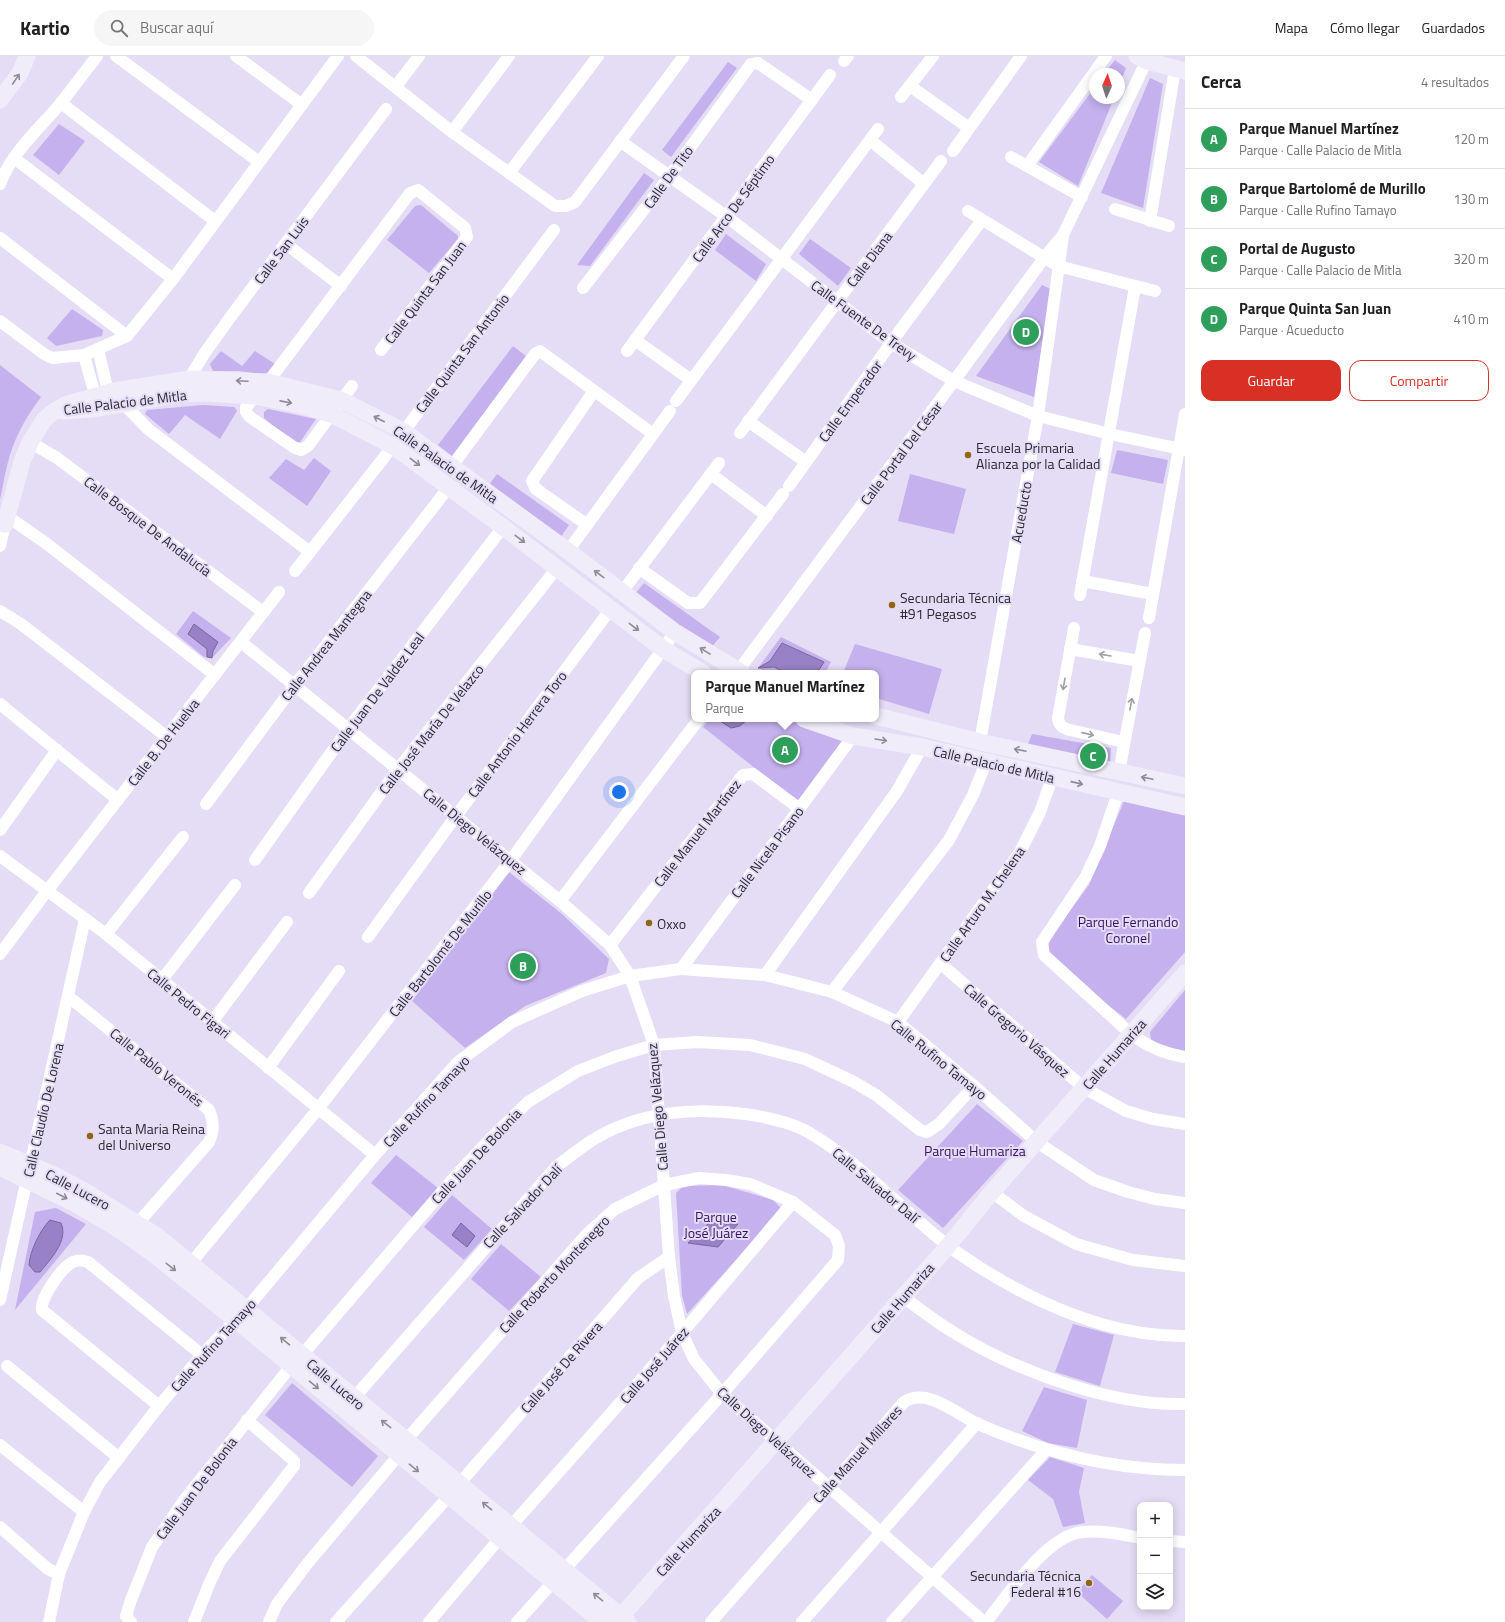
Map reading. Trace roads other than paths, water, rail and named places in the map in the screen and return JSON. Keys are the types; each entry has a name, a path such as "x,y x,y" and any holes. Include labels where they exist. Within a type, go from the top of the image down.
{"main road":[{"path":"0,100 20,73 27,56"},
{"path":"1144,58 1180,70"},
{"name":"Calle Palacio de Mitla","path":"53,412 74,401 189,379 268,382 341,400 403,431 568,551 675,632 737,670"},
{"name":"Calle Palacio de Mitla","path":"53,412 92,409 110,395 229,394 255,396 300,405 331,414 393,446 503,527 663,649 698,670"},
{"path":"4,521 22,462 30,442 41,425 53,412"},
{"name":"Calle Palacio de Mitla","path":"879,717 980,742 1185,786"},
{"name":"Calle Palacio de Mitla","path":"812,722 852,736 922,747 1052,778 1185,807"},
{"name":"Calle Humariza","path":"622,1620 948,1246 992,1192 1185,973"},
{"path":"0,1152 29,1172"},
{"path":"0,1167 29,1172"},
{"name":"Calle Lucero","path":"29,1172 86,1192 138,1223 191,1263 241,1314 296,1361 398,1456 454,1490"},
{"name":"Calle Lucero","path":"29,1172 72,1202 115,1227 169,1266 241,1314"},
{"name":"Calle Lucero","path":"296,1361 353,1398 406,1440 454,1490 558,1576 622,1620"},
{"name":"Calle Lucero","path":"558,1576 602,1622"}],"street":[{"path":"0,184 4,172 14,158 61,103 96,56"},
{"path":"116,56 259,162"},
{"path":"236,56 302,105"},
{"path":"0,321 44,354 52,358 84,355 127,336 173,279 338,56"},
{"path":"356,56 396,86 452,132 555,206 566,206 574,202 684,56"},
{"path":"396,86 419,56"},
{"path":"452,132 509,56"},
{"path":"509,173 598,56"},
{"path":"902,97 933,56"},
{"path":"953,151 1021,56"},
{"path":"1027,166 1106,56"},
{"path":"1063,235 1082,197 1144,58"},
{"name":"Calle De Tito","path":"583,288 751,64 758,63 812,100"},
{"path":"1150,221 1180,70"},
{"name":"Calle Arco De Séptimo","path":"627,351 830,75"},
{"path":"910,86 970,128"},
{"path":"61,103 215,221"},
{"name":"Calle San Luis","path":"180,394 224,325 386,109"},
{"path":"568,551 691,380 878,129"},
{"path":"870,140 924,184"},
{"name":"Calle Fuente De Trevy","path":"620,141 726,217 781,258 836,303 891,343 954,381 1038,416 1182,450"},
{"path":"1011,157 1082,197"},
{"path":"14,158 173,279"},
{"name":"Calle Diana","path":"740,433 941,161"},
{"name":"Calle Quinta San Juan","path":"352,386 308,446 301,450 295,448 247,414 246,407 268,382 414,191 422,192 466,230 467,236 381,350"},
{"path":"1115,209 1169,226"},
{"path":"968,211 1058,266 1155,291"},
{"name":"Calle Emperador","path":"639,568 688,603 697,604 703,601 767,516 891,343 982,220"},
{"name":"Calle Quinta San Antonio","path":"295,571 393,446 554,230"},
{"name":"Calle Portal Del César","path":"741,670 1044,258 1063,235"},
{"name":"Acueducto","path":"980,742 1038,416 1063,235"},
{"path":"0,238 127,336"},
{"path":"286,244 341,286"},
{"path":"1080,595 1110,434 1135,286"},
{"path":"635,340 691,380"},
{"path":"98,349 110,395"},
{"path":"452,466 535,354 540,351 544,352 653,434"},
{"path":"84,355 110,395 148,429 310,552"},
{"path":"586,524 536,489 532,481 594,391"},
{"path":"1149,618 1182,450 1185,414"},
{"path":"748,421 806,462"},
{"name":"Calle Bosque De Andalucía","path":"30,442 57,458 263,612"},
{"path":"622,592 719,463"},
{"path":"711,474 767,516"},
{"name":"Calle Andrea Mantegna","path":"206,804 294,686 449,487"},
{"path":"0,546 4,521 47,544 215,675"},
{"name":"Calle Juan De Valdez Leal","path":"255,860 348,729 503,527"},
{"name":"Calle José María De Velazco","path":"309,893 398,769 557,568"},
{"path":"1082,581 1153,594"},
{"name":"Calle B. De Huelva","path":"0,954 47,891 279,592"},
{"name":"Calle Antonio Herrera Toro","path":"368,937 456,816 610,610"},
{"path":"0,611 21,624 167,737"},
{"path":"1074,628 1058,718 1059,724 1063,728 1124,742"},
{"name":"Calle Bartolomé De Murillo","path":"191,1263 318,1109 511,860 675,632"},
{"path":"1119,772 1145,633"},
{"name":"Calle Diego Velázquez","path":"241,642 511,860 610,945 630,976 654,1045 669,1258 674,1296 682,1333 694,1358 722,1394 985,1622"},
{"path":"1070,649 1139,661"},
{"path":"0,704 118,800"},
{"path":"560,901 697,722"},
{"name":"Calle Nicela Pisano","path":"681,969 800,809 852,736"},
{"path":"765,975 888,804 913,765 922,747"},
{"path":"0,830 57,750"},
{"path":"832,992 949,840 973,795 986,762"},
{"name":"Calle Manuel Martínez","path":"610,945 743,775 753,774 800,809"},
{"name":"Calle Arturo M. Chelena","path":"898,1022 1020,852 1040,812 1052,778"},
{"path":"1118,793 1100,846 1086,876 1042,942 1041,946 1044,955 1131,1034 1147,1046 1173,1055 1185,1057"},
{"path":"106,934 183,837"},
{"name":"Calle Pedro Figari","path":"0,856 106,934 161,981 374,1155"},
{"path":"161,981 235,884"},
{"name":"Calle Claudio De Lorena","path":"0,1300 85,919"},
{"path":"212,1022 287,922"},
{"name":"Calle Gregorio Vásquez","path":"941,964 1084,1088 1126,1111 1152,1119 1185,1124"},
{"name":"Calle Rufino Tamayo","path":"49,1622 59,1574 84,1512 100,1482 158,1406 202,1355 241,1314 374,1155 458,1062 512,1022 582,991 630,976 681,969 765,975 832,992 898,1022 974,1086 1037,1142 1094,1180 1128,1192 1185,1203"},
{"path":"268,1068 339,971"},
{"name":"Calle Pablo Veronés","path":"69,996 209,1110 213,1121 212,1133 209,1142 138,1223"},
{"name":"Calle Juan De Bolonia","path":"131,1622 126,1616 130,1600 152,1547 185,1499 247,1420 296,1361 459,1172 528,1102 578,1071 617,1056 654,1045 698,1042 750,1045 805,1059 852,1081 876,1095 920,1130 927,1132 939,1124 974,1086"},
{"name":"Calle Salvador Dalí","path":"353,1398 556,1166 592,1141 622,1126 660,1114 695,1110 724,1111 768,1118 811,1133 852,1162 948,1246 1000,1280 1069,1315 1124,1331 1185,1336"},
{"name":"Calle Roberto Montenegro","path":"406,1440 587,1234 615,1209 664,1184 699,1178 750,1184 794,1202 835,1235 839,1246 838,1260 722,1394"},
{"path":"992,1192 1024,1216 1076,1244 1132,1260 1185,1266"},
{"name":"Calle José Juárez","path":"429,1622 506,1532 682,1333 794,1202"},
{"name":"Calle José De Rivera","path":"336,1622 454,1490 638,1278 669,1258"},
{"path":"158,1406 42,1310 42,1301 45,1295 68,1266 78,1260 88,1262 202,1355"},
{"path":"903,1297 953,1332 1000,1358 1073,1386 1126,1398 1167,1404 1185,1404"},
{"path":"7,1366 119,1458"},
{"path":"517,1622 722,1394"},
{"name":"Calle Manuel Millares","path":"711,1622 828,1487 904,1402 909,1399 922,1397 933,1400 976,1423 1046,1450 1114,1465 1185,1470"},
{"path":"194,1622 220,1561 294,1466 294,1461 247,1420"},
{"path":"802,1622 976,1423"},
{"path":"0,1445 84,1512"},
{"path":"892,1622 1046,1450"},
{"path":"269,1622 277,1604 307,1564 398,1456"},
{"path":"0,1527 48,1569 59,1574"},
{"path":"985,1622 1042,1554 1064,1538 1081,1532 1107,1532 1137,1537"},
{"path":"1173,1541 1185,1542"}],"place":[{"name":"Parque Quinta San Juan","path":"1026,332"},
{"name":"Escuela Primaria Alianza por la Calidad","path":"968,455"},
{"name":"Secundaria Técnica #91 Pegasos","path":"892,605"},
{"name":"Parque Manuel Martínez","path":"785,750"},
{"name":"Portal de Augusto","path":"1093,756"},
{"name":"Oxxo","path":"649,923"},
{"name":"Parque Bartolomé de Murillo","path":"523,966"},
{"name":"Santa Maria Reina del Universo","path":"90,1136"},
{"name":"Secundaria Técnica Federal #16","path":"1089,1583"}],"park label":[{"name":"Parque Fernando Coronel","path":"1128,930"},
{"name":"Parque Humariza","path":"975,1150"},
{"name":"Parque José Juárez","path":"716,1224"}]}
